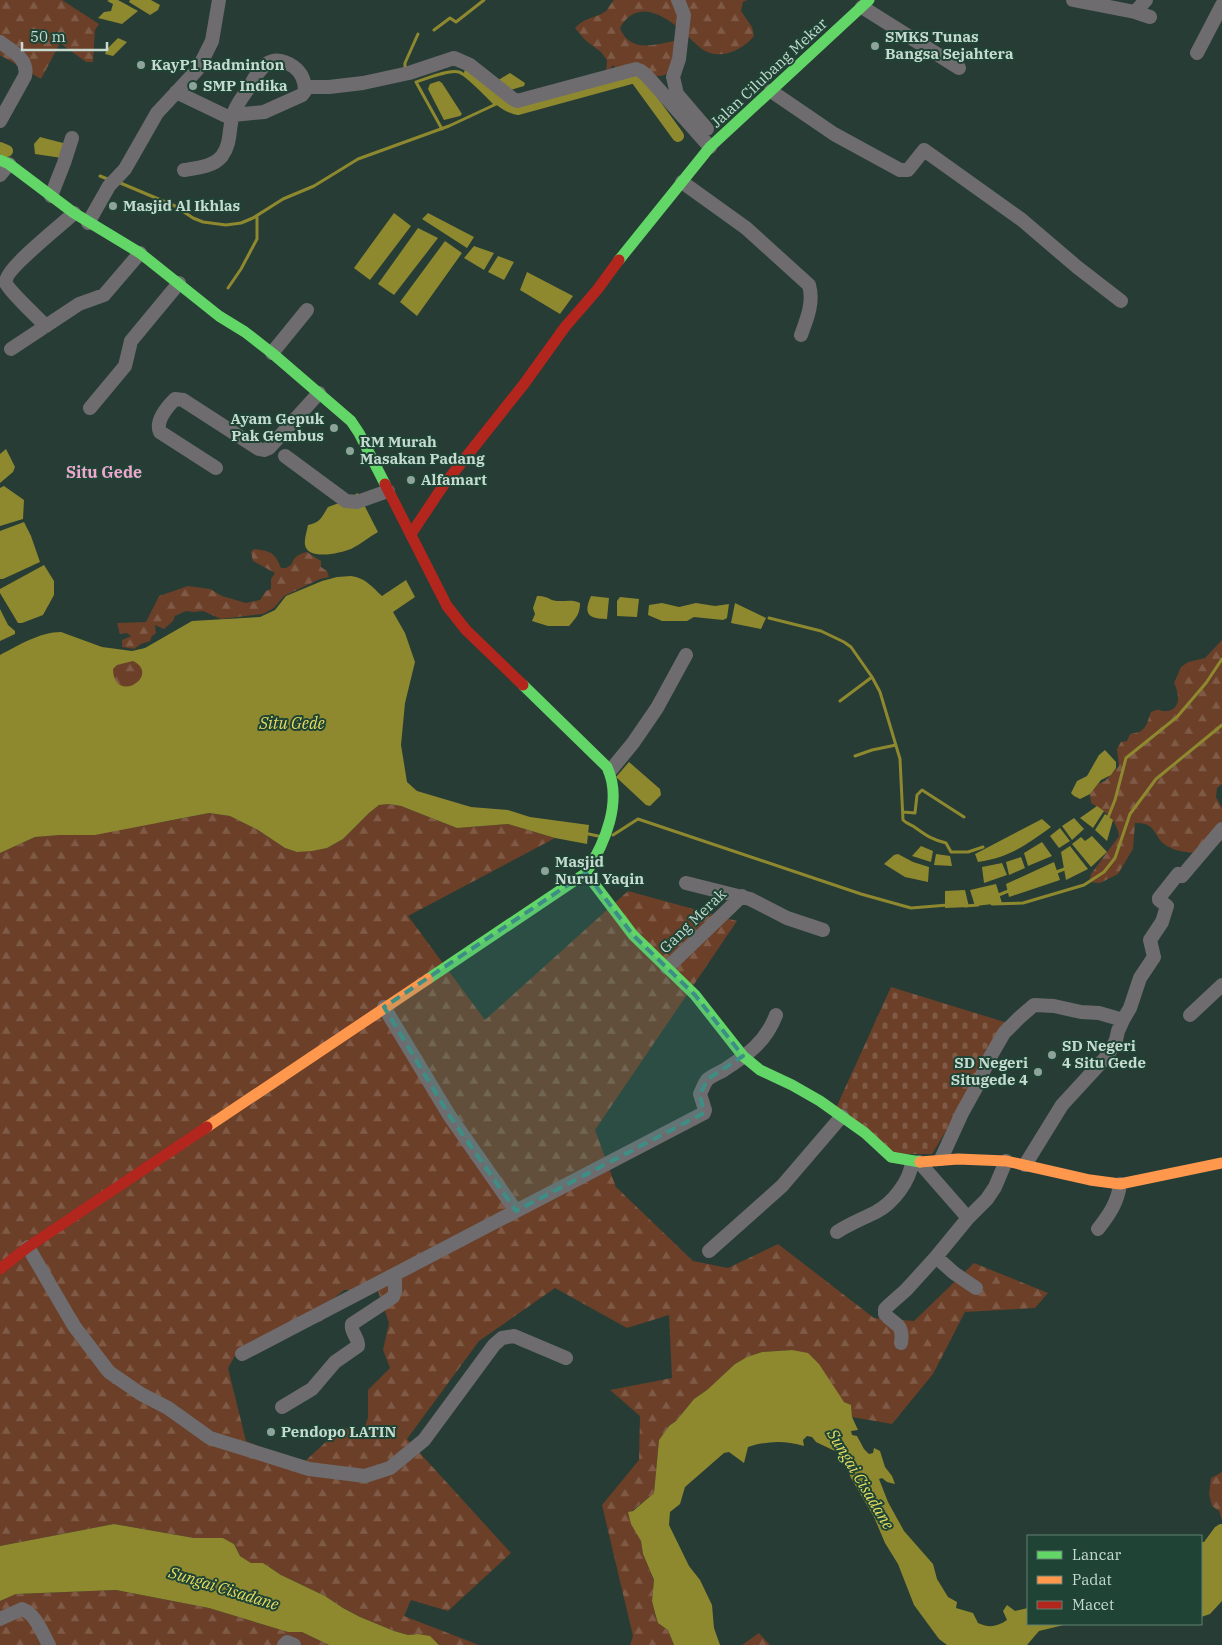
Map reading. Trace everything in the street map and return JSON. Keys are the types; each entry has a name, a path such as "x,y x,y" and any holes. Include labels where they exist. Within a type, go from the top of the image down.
{"street":[{"path":"88,223 114,181 125,169 157,113 197,70 212,41 219,0"},
{"path":"678,0 684,16 679,59 673,77 677,94 714,144"},
{"path":"1073,0 1135,12 1150,17"},
{"path":"1135,12 1146,0"},
{"path":"866,3 959,68"},
{"name":"Jalan Cilubang Mekar","path":"411,534 443,486 565,327 714,144 866,3"},
{"path":"1197,53 1222,5"},
{"path":"0,42 22,58 27,68 25,76 0,121"},
{"path":"305,87 329,87 363,83 409,72 454,58 467,63 513,99 522,100 636,69 646,75 714,144"},
{"path":"176,92 229,116 264,112 302,95 305,87 302,76 297,69 282,62 267,63 261,67 229,116 228,144 223,155 216,162 203,167 184,170"},
{"path":"771,91 834,134 900,170 908,170 924,150 1022,220 1077,267 1121,301"},
{"path":"52,196 72,138"},
{"path":"0,1269 28,1246 586,872 600,849 609,821 613,792 610,771 457,620 440,595 359,432 351,421 272,353 245,332 219,316 140,253 88,223 52,196 3,166"},
{"path":"682,182 746,228 809,285 812,294 810,309 801,335"},
{"path":"46,326 7,284 7,280 13,268 26,255 74,213"},
{"path":"11,349 79,304 104,295 140,253"},
{"path":"90,408 124,366 131,341 179,283"},
{"path":"272,353 307,310"},
{"path":"216,468 160,432 159,422 175,399 184,400 259,449 264,450 319,393"},
{"path":"285,456 346,501 357,502 388,491"},
{"path":"610,771 633,743 657,708 686,656"},
{"path":"1025,1165 1062,1105 1108,1055 1116,1040 1123,1020 1130,1008 1140,978 1154,957 1150,940 1162,922 1168,906 1159,898 1178,874 1182,876 1222,829"},
{"path":"586,872 633,935 695,995 743,1056 760,1070 792,1084 842,1116 865,1133 891,1157 916,1162 981,1158 1006,1161 1090,1180 1120,1184 1222,1163"},
{"path":"686,883 742,896 760,903 786,918 823,930"},
{"name":"Gang Merak","path":"667,968 742,896"},
{"path":"1190,1015 1222,986"},
{"path":"942,1159 962,1113 1004,1033 1034,1005 1040,1004 1081,1012 1099,1013 1123,1020"},
{"path":"384,1008 449,1115 516,1211"},
{"path":"242,1354 704,1113 705,1110 700,1094 708,1078 721,1072 764,1039 776,1015"},
{"path":"710,1251 782,1186 842,1116"},
{"path":"901,1343 902,1334 899,1326 884,1314 885,1309 936,1258 968,1218 987,1199 995,1187 1006,1161"},
{"path":"916,1162 968,1218"},
{"path":"836,1232 883,1207 908,1179 916,1162"},
{"path":"1098,1229 1112,1210 1119,1194 1120,1184"},
{"path":"28,1246 74,1326 110,1372 141,1394 168,1408 210,1438 308,1469 365,1476 390,1468 424,1440 494,1345 502,1338 514,1336 566,1358"},
{"path":"936,1258 976,1288"},
{"path":"282,1407 312,1389 334,1362 358,1346 351,1327 352,1324 393,1297 395,1292 395,1274"},
{"path":"0,1619 22,1609 28,1611 33,1616 49,1645"},
{"path":"284,1645 287,1642 294,1645"}],"highlighted area":[{"path":"586,873 633,935 695,995 743,1056 708,1079 700,1094 704,1113 516,1211 449,1115 384,1007"}],"green space":[{"path":"0,0 62,0 99,24 95,30 93,62 86,62 60,43 41,79 0,55"},
{"path":"614,0 747,0 743,2 741,11 752,27 754,36 735,51 722,54 710,53 702,49 680,29 664,18 648,12 633,14 626,19 620,28 624,36 630,41 636,44 650,45 674,41 680,46 670,73 661,76 651,76 638,82 635,78 623,77 613,65 606,74 607,60 575,28 584,21 604,13"},
{"path":"254,549 274,555 281,568 291,565 297,556 307,552 321,561 321,567 327,571 329,577 320,579 284,596 274,608 263,614 221,619 203,611 186,611 175,616 173,621 164,629 155,625 156,633 150,641 134,649 122,647 122,640 131,636 127,633 120,634 117,623 146,622 159,596 188,586 210,589 222,596 246,603 260,600 266,591 271,589 271,579 275,573 253,561 251,552"},
{"path":"1222,640 1222,784 1217,788 1216,797 1222,808 1222,842 1220,839 1201,854 1180,851 1164,844 1148,825 1135,823 1133,849 1118,874 1100,883 1089,882 1091,874 1119,836 1116,825 1110,816 1091,803 1090,794 1098,784 1105,781 1119,766 1117,749 1121,742 1127,741 1130,734 1145,728 1151,712 1172,710 1175,707 1178,696 1174,683 1181,667 1188,662 1205,658"},
{"path":"139,660 147,675 135,697 94,666"},
{"path":"379,805 401,806 457,828 508,824 555,838 408,916 485,1020 628,891 737,921 595,1130 616,1187 693,1261 728,1268 778,1244 874,1318 914,1321 974,1263 1048,1293 1035,1308 965,1312 933,1374 892,1424 852,1417 851,1405 844,1402 792,1350 762,1352 747,1357 735,1364 707,1390 694,1399 659,1440 654,1493 629,1512 654,1581 652,1601 658,1623 668,1630 674,1645 630,1645 633,1636 602,1505 639,1460 640,1416 610,1390 672,1378 669,1315 627,1328 555,1288 479,1341 407,1439 511,1553 448,1611 411,1600 404,1616 479,1645 439,1645 429,1636 408,1635 360,1617 325,1596 281,1575 263,1563 251,1563 240,1556 234,1544 223,1538 194,1538 114,1524 0,1546 0,853 35,837 163,822 209,813 230,816 258,830 285,848 297,852 327,848 343,839","holes":["344,1290 378,1291 389,1323 383,1350 390,1368 368,1390 368,1417 363,1434 342,1427 302,1464 246,1441 228,1368 239,1349 270,1333 322,1321 328,1303"]},
{"path":"891,987 1011,1024 932,1154 894,1154 836,1108"},
{"path":"1222,1472 1222,1520 1219,1511 1212,1506 1209,1494 1211,1478"},
{"path":"116,1590 209,1608 288,1632 302,1632 329,1645 0,1645 0,1601 16,1594"},
{"path":"759,1633 770,1645 742,1645"}],"water":[{"path":"118,0 138,11 122,24 98,18 104,12 111,11 113,4 107,1"},
{"path":"130,0 151,0 160,5 158,10 150,15 129,2"},
{"path":"118,38 127,42 113,56 105,54 107,49"},
{"path":"510,73 525,83 524,86 504,92 495,82"},
{"path":"439,81 462,114 460,116 444,120 428,89 430,84"},
{"path":"40,137 63,143 62,158 35,154 34,144"},
{"path":"394,213 411,226 370,280 354,268"},
{"path":"428,213 474,237 467,248 422,219"},
{"path":"418,228 438,238 394,295 378,284"},
{"path":"445,241 462,253 417,316 400,302"},
{"path":"474,246 494,253 484,270 464,258"},
{"path":"498,256 514,262 504,280 488,272"},
{"path":"527,272 573,296 560,314 520,290"},
{"path":"6,449 15,467 13,472 0,483 0,454"},
{"path":"4,486 24,500 23,519 0,526 0,488"},
{"path":"358,493 378,532 351,549 340,552 318,554 307,550 305,538 308,525 318,521 328,507"},
{"path":"24,522 40,562 0,579 0,531"},
{"path":"44,565 54,581 54,595 43,615 18,623 0,593 0,589"},
{"name":"Situ Gede","path":"351,576 361,579 382,596 406,580 415,597 393,612 405,633 415,662 405,703 401,745 407,782 417,791 471,807 508,810 530,817 589,825 587,844 555,838 508,824 457,828 401,806 389,804 379,805 343,839 327,848 312,851 297,852 285,848 258,830 230,816 209,813 95,835 35,837 0,853 0,655 37,637 61,632 102,647 132,651 145,648 192,621 260,617 275,610 286,596 337,577","holes":["133,661 141,667 140,679 134,684 121,685 115,680 113,669 117,665"]},
{"path":"537,596 555,601 580,603 576,618 569,626 548,626 532,621 535,614 533,608"},
{"path":"591,596 609,598 607,619 595,618 589,614 587,607"},
{"path":"620,597 639,599 637,617 617,616 617,601"},
{"path":"662,603 679,607 696,603 715,606 729,604 727,618 723,620 694,617 687,621 662,621 648,615 649,605"},
{"path":"735,603 766,618 761,629 731,623"},
{"path":"0,609 8,625 15,631 15,634 0,641"},
{"path":"1105,750 1116,762 1116,768 1111,775 1101,780 1090,794 1080,799 1074,796 1071,793 1077,781 1087,776 1099,755"},
{"path":"629,762 660,789 661,795 650,806 646,805 616,777"},
{"path":"1097,806 1104,811 1093,828 1080,818"},
{"path":"1105,814 1113,820 1107,841 1095,830"},
{"path":"1074,818 1084,829 1072,840 1062,826"},
{"path":"1042,819 1051,827 1034,839 1009,853 978,862 975,854"},
{"path":"1060,828 1070,841 1059,848 1050,836"},
{"path":"1092,836 1107,852 1091,867 1072,844 1081,837 1085,841"},
{"path":"1042,842 1052,856 1028,866 1024,853"},
{"path":"921,846 933,851 931,862 912,856"},
{"path":"1070,846 1088,869 1066,880 1061,852"},
{"path":"898,854 913,862 929,867 928,882 905,877 884,864 894,855"},
{"path":"936,854 950,856 952,866 934,865"},
{"path":"1021,857 1025,868 1009,875 1006,862"},
{"path":"1054,862 1060,880 1009,897 1006,884"},
{"path":"1002,863 1007,875 984,883 982,867"},
{"path":"996,884 1002,903 975,906 970,890"},
{"path":"965,890 969,907 945,908 945,891"},
{"name":"Sungai Cisadane","path":"792,1350 808,1353 819,1364 844,1402 851,1405 852,1417 858,1430 851,1431 852,1435 857,1436 869,1454 873,1453 874,1448 880,1451 885,1467 895,1484 887,1482 882,1478 879,1479 888,1502 904,1531 933,1564 937,1579 948,1597 957,1602 956,1608 973,1613 978,1623 985,1626 1000,1624 1007,1620 1003,1611 1007,1605 1015,1611 1027,1608 1027,1625 1064,1625 1039,1631 1027,1645 947,1645 939,1639 914,1605 898,1564 851,1478 844,1459 839,1453 807,1436 803,1440 804,1446 776,1442 748,1447 744,1463 729,1452 724,1453 685,1487 680,1504 670,1512 669,1525 689,1566 700,1580 712,1605 714,1628 720,1645 674,1645 668,1630 658,1623 652,1601 654,1580 643,1554 641,1541 631,1524 628,1512 633,1511 654,1493 659,1440 669,1426 676,1421 694,1399 707,1390 735,1364 747,1357 762,1352"},
{"name":"Sungai Cisadane","path":"114,1524 194,1538 223,1538 234,1544 240,1556 251,1563 263,1563 281,1575 325,1596 360,1617 408,1635 430,1636 439,1645 329,1645 302,1632 288,1632 209,1608 116,1590 16,1594 0,1601 0,1546"},
{"path":"1222,1524 1222,1601 1210,1614 1202,1617 1202,1542 1204,1542 1215,1527"}],"waterway":[{"path":"434,30 450,18 456,22 484,0"},
{"path":"407,68 405,63 418,34"},
{"path":"442,129 416,82 444,73 459,72 472,81 495,104"},
{"path":"470,73 500,100 512,108 518,109 635,77 678,136"},
{"path":"118,182 175,206 203,222 226,225 241,223 253,218 283,199 314,186 358,159 449,126 507,99"},
{"path":"0,148 7,151"},
{"path":"100,176 110,180"},
{"path":"228,288 241,269 257,239 257,217"},
{"path":"769,618 821,631 851,647 880,692 900,759 903,820 928,836 946,843 951,852 968,852 983,847"},
{"path":"1107,820 1115,800 1126,758 1177,717 1206,683 1222,659"},
{"path":"840,701 872,677"},
{"path":"992,904 1023,903 1084,885 1104,872 1115,858 1130,814 1156,779 1222,725"},
{"path":"855,756 896,745"},
{"path":"903,812 915,813 917,795 922,790 964,817"},
{"path":"613,835 638,819 861,894 911,908 948,905"},
{"path":"584,833 598,836"},
{"path":"1054,873 1067,868"},
{"path":"996,896 1011,890"},
{"path":"965,906 978,905"}],"traffic: fast":[{"path":"619,260 710,147 869,0"},
{"path":"0,160 9,164 74,213 140,253 219,316 245,332 272,353 351,421 385,484"},
{"path":"428,979 586,873 600,849 610,822 613,794 607,767 523,685"},
{"path":"586,873 633,935 695,995 743,1056 760,1070 820,1101 865,1133 891,1157 920,1162"}],"traffic: slow":[{"path":"207,1127 428,979"},
{"path":"920,1162 958,1159 1006,1161 1090,1180 1120,1184 1222,1163"}],"traffic: jam":[{"path":"411,534 443,486 619,260"},
{"path":"385,484 447,606 466,630 523,685"},
{"path":"0,1269 28,1247 207,1127"}],"place":[{"name":"SMKS Tunas Bangsa Sejahtera","path":"875,46"},
{"name":"KayP1 Badminton","path":"141,65"},
{"name":"SMP Indika","path":"193,86"},
{"name":"Masjid Al Ikhlas","path":"113,206"},
{"name":"Ayam Gepuk Pak Gembus","path":"334,428"},
{"name":"RM Murah Masakan Padang","path":"350,451"},
{"name":"Alfamart","path":"411,480"},
{"name":"Masjid Nurul Yaqin","path":"545,871"},
{"name":"SD Negeri 4 Situ Gede","path":"1052,1055"},
{"name":"SD Negeri Situgede 4","path":"1038,1072"},
{"name":"Pendopo LATIN","path":"271,1432"}],"district":[{"name":"Situ Gede","path":"104,472"}]}
